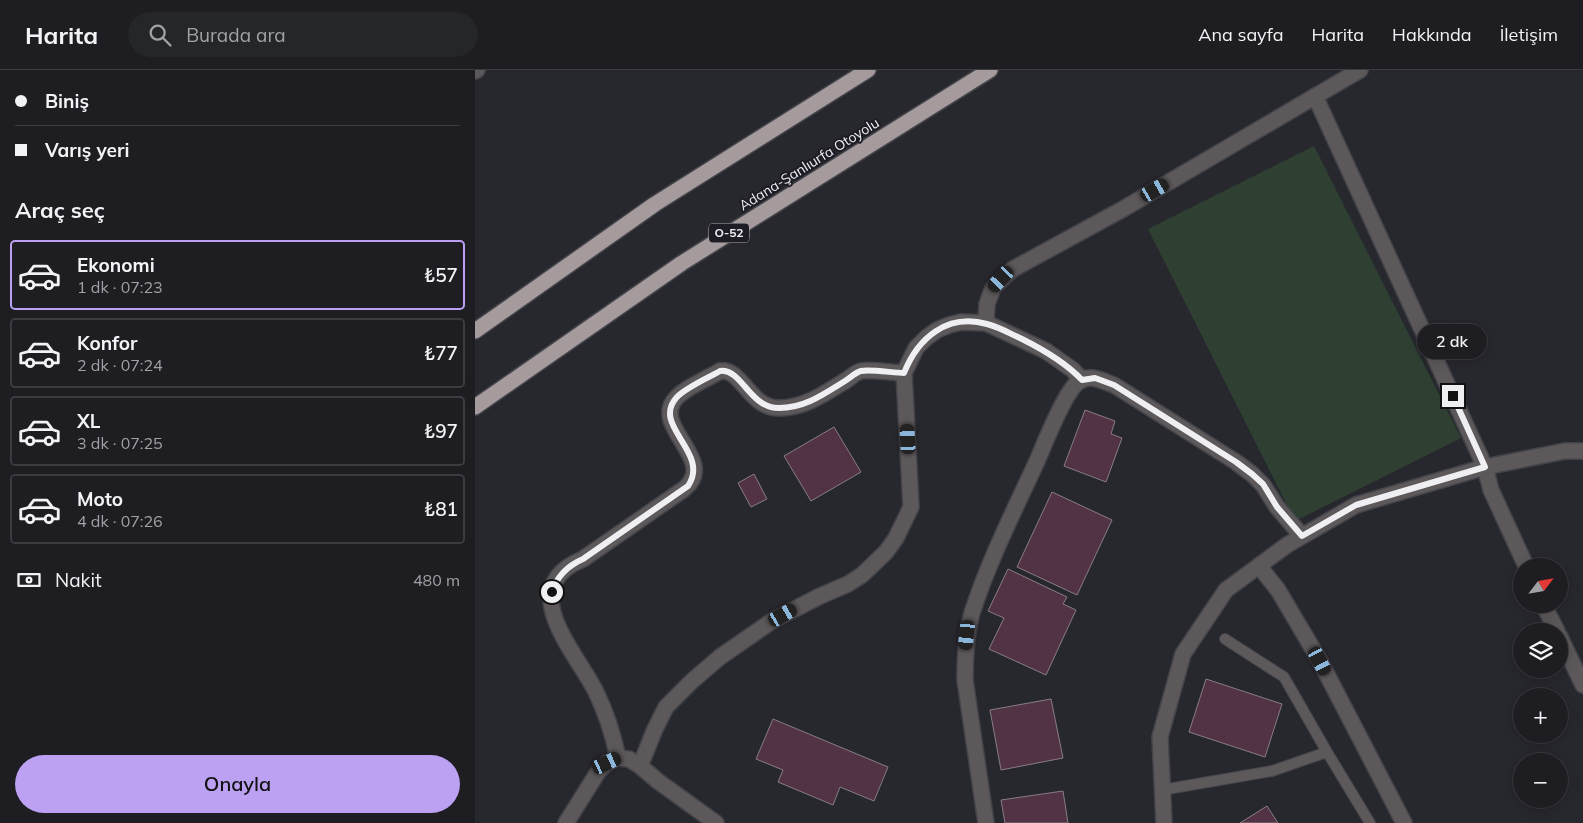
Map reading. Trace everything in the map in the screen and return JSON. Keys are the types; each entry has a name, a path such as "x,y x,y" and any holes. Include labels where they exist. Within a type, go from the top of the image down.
{"highway":[{"path":"475,331 655,204 868,70"},
{"name":"Adana-Şanlıurfa Otoyolu","path":"475,407 682,263 990,70"}],"street":[{"path":"986,324 987,304 993,288 1013,269 1123,209 1360,70"},
{"path":"1315,96 1485,467 1491,490 1521,558"},
{"path":"640,766 655,729 667,706 692,681 721,657 772,621 848,584 862,575 886,552 896,538 911,507 904,373 917,348 926,338 949,324 961,322 986,324 1046,351 1073,370 1082,380"},
{"path":"618,758 614,738 595,690 558,628 551,611 552,592 555,583 566,568 583,559 684,489 691,481 694,475 694,462 670,420 670,410 677,397 720,371 726,370 733,374 754,398 765,405 777,408 793,407 812,401 861,371 904,373"},
{"path":"986,823 965,680 967,635 972,613 987,573 1055,419 1073,388 1082,380 1095,378 1114,385 1241,466 1263,484 1277,507 1302,536"},
{"path":"1164,823 1160,737 1183,654 1226,590 1287,545 1356,505 1485,467 1565,451 1583,451"},
{"path":"1259,566 1278,590 1320,661 1404,823"},
{"path":"1568,654 1583,685"},
{"path":"566,823 598,772 607,763 618,758 629,759 640,766 716,823"}],"lane":[{"path":"1225,639 1284,677 1367,822"},
{"path":"1163,790 1272,771 1327,752"}],"green space":[{"path":"1314,146 1461,438 1295,521 1148,229"}],"building":[{"path":"1085,410 1115,421 1111,434 1122,438 1106,482 1064,466"},
{"path":"834,427 861,472 811,501 784,456"},
{"path":"754,474 767,499 751,507 738,483"},
{"path":"1052,492 1112,520 1077,595 1017,567"},
{"path":"1008,569 1067,597 1063,604 1076,610 1046,675 989,649 1004,618 988,611"},
{"path":"1206,679 1282,704 1265,757 1189,732"},
{"path":"1051,699 1063,758 1001,770 990,710"},
{"path":"773,719 888,767 874,801 840,787 833,805 778,782 783,770 756,759"},
{"path":"1063,791 1068,823 1005,823 1001,800"},
{"path":"1267,806 1278,823 1240,823"}],"route":[{"path":"552,592 555,583 566,568 583,559 688,486 694,475 694,462 670,420 670,410 677,397 683,392 720,371 726,370 733,374 754,398 765,405 777,408 793,407 812,401 861,371 904,373 909,360 926,338 949,324 961,322 986,324 1046,351 1073,370 1082,380 1095,378 1114,385 1236,462 1263,484 1277,507 1302,536 1356,505 1485,467 1453,396"}]}
